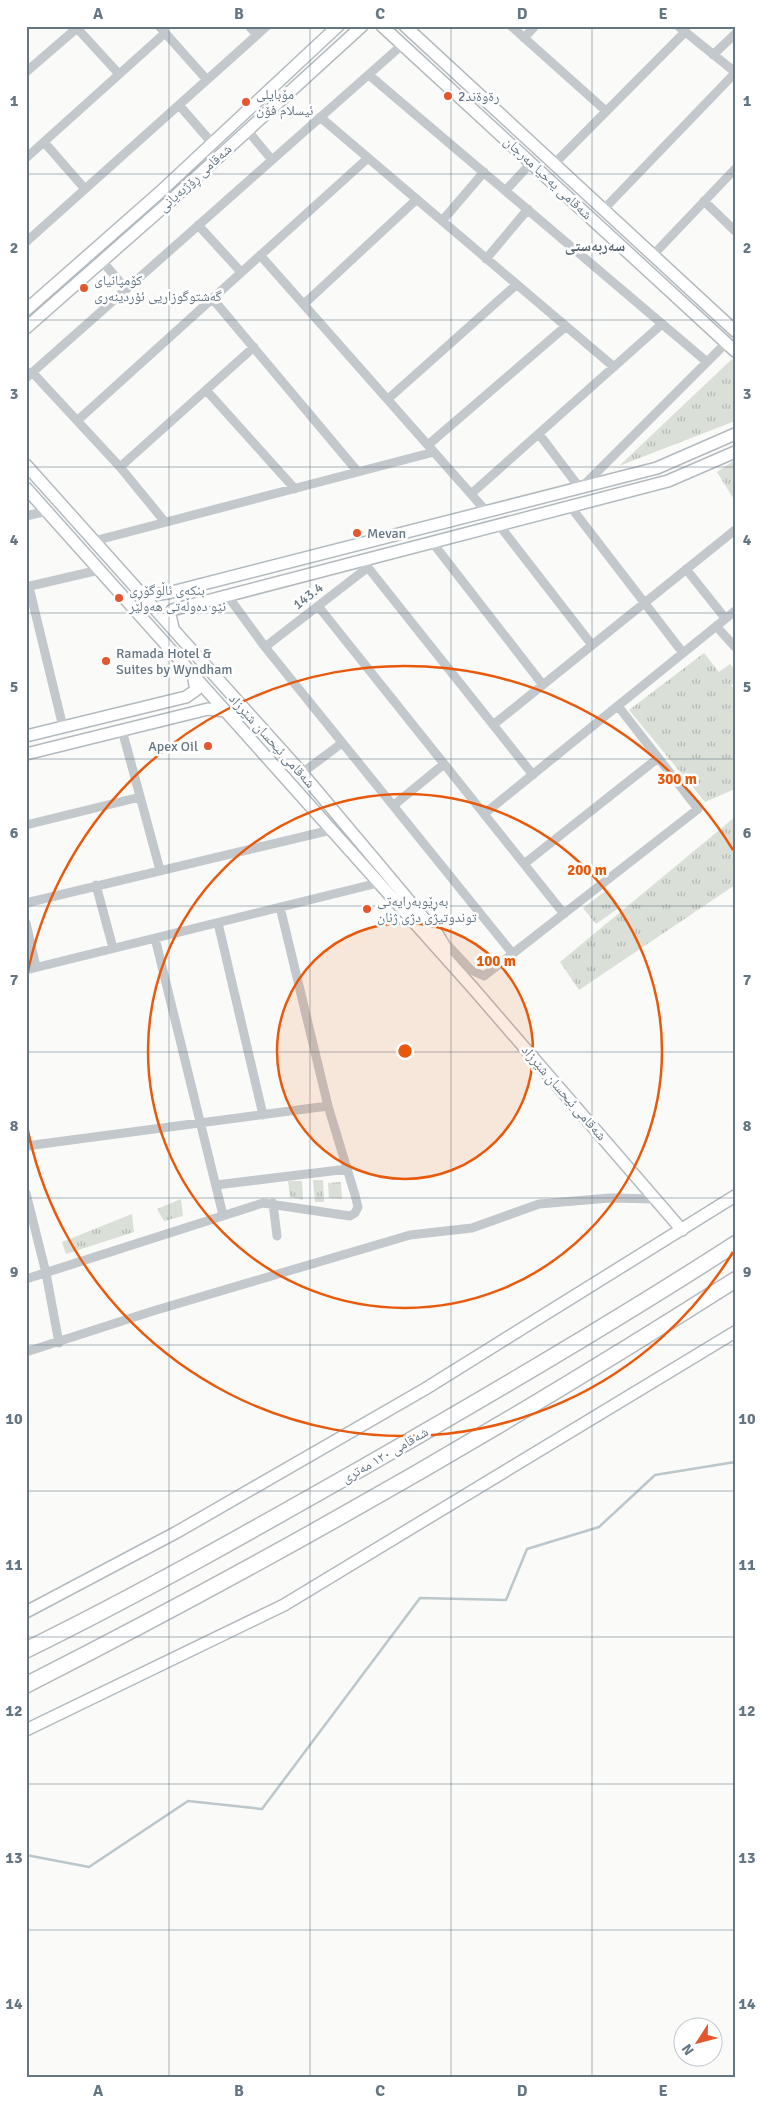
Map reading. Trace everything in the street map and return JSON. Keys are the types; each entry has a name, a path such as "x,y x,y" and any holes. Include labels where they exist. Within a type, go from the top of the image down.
{"highway":[{"name":"شەقامی ١٢٠ مەتری","path":"26,1650 275,1517 474,1404 680,1280 735,1244"},
{"path":"26,1685 297,1543 513,1417 735,1280"}],"street":[{"path":"249,26 257,35"},
{"path":"26,242 267,26"},
{"name":"شەقامی ڕۆژبەیانی","path":"26,310 159,193 338,26"},
{"name":"شەقامی ڕۆژبەیانی","path":"26,328 168,203 362,26"},
{"name":"شەقامی یەحیا مەرجان","path":"382,26 731,347"},
{"name":"شەقامی یەحیا مەرجان","path":"405,26 735,331"},
{"path":"511,26 606,111"},
{"path":"524,38 535,26"},
{"path":"26,72 76,27 119,74"},
{"path":"554,164 682,29 735,73 604,210"},
{"path":"26,158 119,74 162,30 206,80"},
{"path":"713,54 735,34"},
{"path":"165,522 78,420 29,375 402,44"},
{"path":"369,74 707,362"},
{"path":"179,105 212,143"},
{"path":"320,118 614,368"},
{"path":"248,131 272,160"},
{"path":"44,142 85,189"},
{"path":"78,420 368,158"},
{"path":"506,190 531,163"},
{"path":"653,255 735,169"},
{"path":"442,221 484,172"},
{"path":"573,202 584,191"},
{"path":"159,193 168,203"},
{"path":"304,304 417,199"},
{"path":"704,201 735,231"},
{"path":"486,259 528,209"},
{"path":"198,225 241,272"},
{"path":"260,255 486,511"},
{"path":"102,261 126,289"},
{"path":"388,399 516,285"},
{"path":"212,298 358,472"},
{"path":"472,494 662,324"},
{"path":"94,541 358,472 431,448 565,327"},
{"path":"120,467 254,347"},
{"path":"581,487 707,362 731,347"},
{"path":"206,390 295,489"},
{"path":"539,434 581,487"},
{"path":"139,591 151,596 168,593 657,468 735,434"},
{"path":"172,610 227,595 365,564 432,542 668,481 735,452"},
{"name":"شەقامی ئیحسان شێرزاد","path":"26,465 302,773 438,934 445,947 445,957"},
{"name":"شەقامی ئیحسان شێرزاد","path":"26,488 445,957 682,1230"},
{"path":"570,506 683,653"},
{"path":"26,516 46,511"},
{"path":"455,520 458,535"},
{"path":"499,525 592,645"},
{"path":"493,725 735,530"},
{"path":"432,542 543,685"},
{"path":"365,564 533,775"},
{"name":"143.4","path":"265,647 318,606 365,564"},
{"path":"686,569 726,618"},
{"path":"63,728 28,587 99,570"},
{"path":"168,593 165,604 172,610"},
{"path":"227,595 265,647 513,954"},
{"path":"318,606 564,914"},
{"path":"172,610 170,618 173,630"},
{"path":"484,814 735,611"},
{"path":"716,626 735,647"},
{"path":"26,736 186,697 193,694 196,689 192,674"},
{"path":"186,697 194,705 190,713"},
{"path":"438,934 478,975 484,976 698,809 618,706"},
{"path":"26,754 213,708 226,712"},
{"path":"122,730 160,870"},
{"path":"302,773 342,743"},
{"path":"267,758 279,747"},
{"path":"524,864 658,758"},
{"path":"394,805 444,764"},
{"path":"26,825 140,797"},
{"path":"26,903 331,830"},
{"path":"26,970 378,883"},
{"path":"96,885 113,948"},
{"path":"26,1279 263,1203 350,1216 356,1214 358,1208 328,1106 280,907"},
{"path":"26,923 36,967"},
{"path":"218,924 264,1115"},
{"path":"155,938 223,1215"},
{"path":"26,1146 328,1106"},
{"path":"216,1185 348,1169"},
{"path":"26,1193 46,1273 59,1343"},
{"path":"26,1612 177,1532 425,1389 735,1196"},
{"path":"26,1352 59,1343 153,1311 305,1268 331,1257 410,1236 472,1228 539,1204 610,1198 655,1199"},
{"path":"273,1203 277,1236"},
{"path":"26,1730 284,1605 735,1332"}],"green space":[{"path":"732,359 735,362 735,421 619,466"},
{"path":"735,460 735,501 717,472"},
{"path":"704,653 719,672 730,664 735,670 735,683 731,685 735,690 735,789 705,802 629,710"},
{"path":"735,817 735,885 579,990 560,962"},
{"path":"608,889 620,907 596,924 583,908"},
{"path":"313,1180 323,1180 324,1202 315,1202"},
{"path":"288,1181 302,1181 303,1200 290,1197"},
{"path":"341,1182 342,1199 329,1198 328,1183"},
{"path":"181,1199 183,1216 164,1221 157,1209"},
{"path":"132,1214 134,1232 66,1254 62,1242"}],"waterway":[{"path":"26,1855 89,1867 188,1801 262,1809 420,1598 506,1600 527,1549 599,1527 655,1475 735,1462"}],"place":[{"name":"رةوةند2","path":"448,96"},
{"name":"مۆبایلی ئیسلام فۆن","path":"246,102"},
{"name":"کۆمپانیای گەشتوگوزاریی ئۆردینەری","path":"84,288"},
{"name":"Mevan","path":"357,533"},
{"name":"بنکەی ئاڵوگۆڕی نێو دەوڵەتی هەولێر","path":"119,598"},
{"name":"Ramada Hotel & Suites by Wyndham","path":"106,661"},
{"name":"Apex Oil","path":"208,746"},
{"name":"بەڕێوبەرایەتی توندوتیژی دژی ژنان","path":"367,909"}],"district":[{"name":"سه‌ربه‌ستی","path":"595,246"}]}
